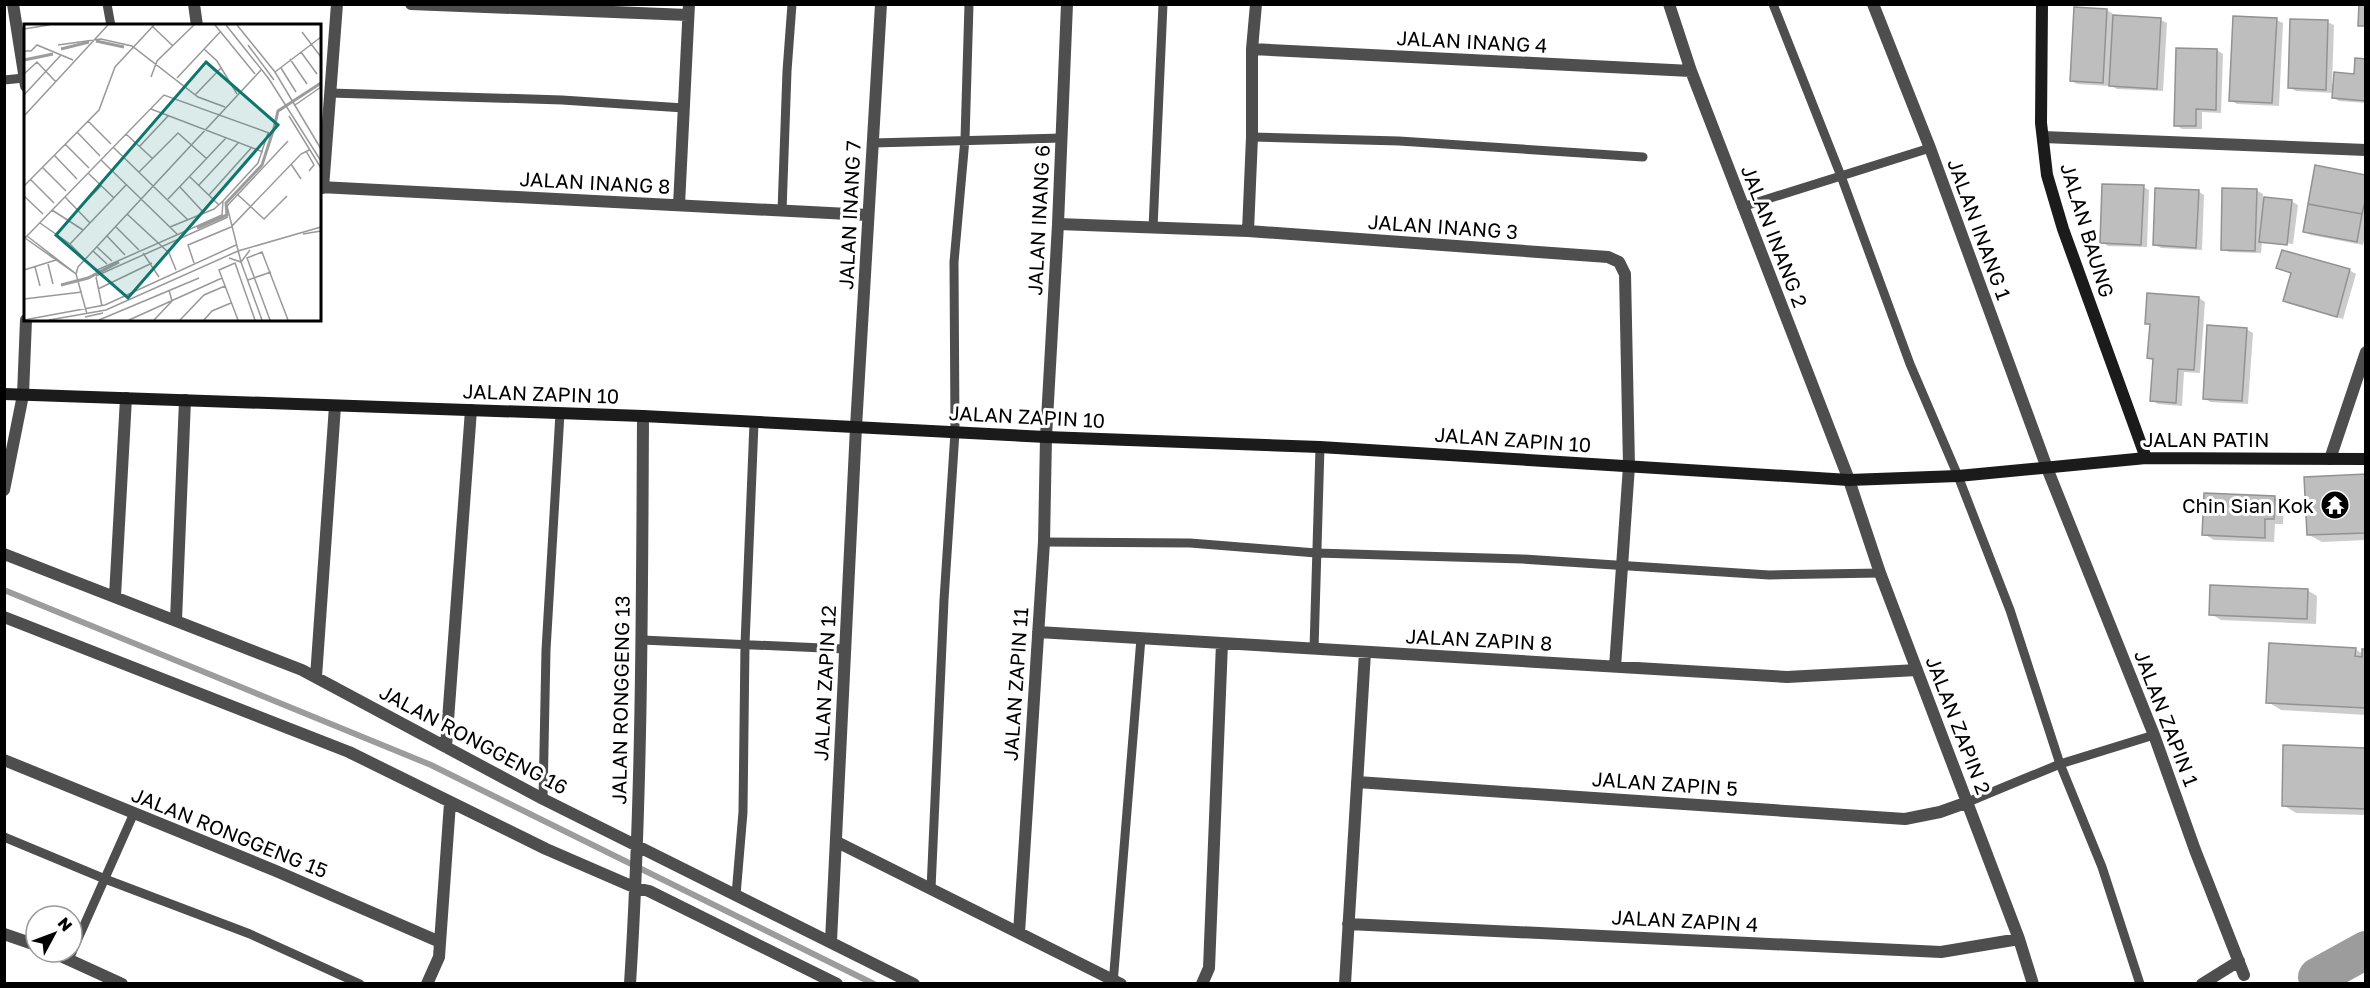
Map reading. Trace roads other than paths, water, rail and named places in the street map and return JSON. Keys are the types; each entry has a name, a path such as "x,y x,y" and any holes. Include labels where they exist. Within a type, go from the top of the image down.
{"street":[{"path":"14,4 24,75"},
{"path":"194,4 197,24"},
{"path":"321,188 338,4"},
{"path":"411,4 688,10 680,205"},
{"name":"JALAN INANG 7","path":"856,427 881,4"},
{"name":"JALAN INANG 6","path":"1046,437 1067,4"},
{"path":"1248,231 1252,137 1252,50 1256,4"},
{"name":"JALAN INANG 2","path":"1669,4 1691,71 1742,207 1849,480"},
{"name":"JALAN INANG 1","path":"1873,4 1930,148 2047,468"},
{"name":"JALAN BAUNG","path":"2042,4 2041,123 2048,175 2063,229 2146,458"},
{"name":"JALAN INANG 4","path":"1252,50 1691,71"},
{"path":"2043,137 2366,150"},
{"name":"JALAN INANG 8","path":"321,188 868,215"},
{"name":"JALAN INANG 3","path":"1058,224 1248,231 1608,257 1619,262 1625,274 1629,466"},
{"path":"4,490 23,395 26,321"},
{"path":"2330,459 2366,352"},
{"name":"JALAN ZAPIN 10","path":"4,394 643,416 1046,437 1320,447 1849,480 1958,476 2047,468"},
{"path":"115,596 126,398"},
{"path":"176,620 184,400"},
{"path":"316,677 335,406"},
{"path":"446,747 471,410"},
{"name":"JALAN RONGGENG 13","path":"630,984 636,888 642,640 643,416"},
{"name":"JALAN ZAPIN 12","path":"831,942 856,427"},
{"name":"JALAN ZAPIN 11","path":"1019,933 1044,542 1046,437"},
{"name":"JALAN PATIN","path":"2047,468 2146,458 2366,459"},
{"path":"1615,667 1629,466"},
{"name":"JALAN ZAPIN 1","path":"2047,468 2154,735 2195,850 2246,979"},
{"name":"JALAN ZAPIN 2","path":"1849,480 1880,573 1968,802 2019,939 2033,984"},
{"name":"JALAN RONGGENG 16","path":"4,554 316,677 543,799 914,984"},
{"path":"4,617 349,752 546,849 636,888 649,891 829,982"},
{"name":"JALAN ZAPIN 8","path":"1038,632 1787,677 1917,670"},
{"path":"1202,984 1209,968 1222,643"},
{"path":"1345,984 1365,652"},
{"name":"JALAN RONGGENG 15","path":"4,759 276,871 440,942"},
{"name":"JALAN ZAPIN 5","path":"1357,782 1905,819 1940,812 1968,802"},
{"path":"426,984 439,957 450,803"},
{"path":"837,842 1116,982"},
{"name":"JALAN ZAPIN 4","path":"1348,924 1941,952 2019,939"},
{"path":"4,934 24,941"},
{"path":"2202,984 2239,961"},
{"path":"78,964 122,984"}],"lane":[{"path":"108,4 111,24"},
{"path":"782,211 786,70 792,4"},
{"path":"931,889 944,600 955,432 954,262 965,139 969,4"},
{"path":"1153,228 1163,4"},
{"path":"1773,4 1841,176 1910,364 1958,476 2010,610 2060,764 2102,867 2140,984"},
{"path":"4,80 24,82"},
{"path":"330,93 562,100 684,108"},
{"path":"1252,137 1400,141 1643,157"},
{"path":"872,144 965,139 1062,138"},
{"path":"1742,207 1930,148"},
{"path":"543,799 546,650 560,413"},
{"path":"736,895 743,812 745,644 754,423"},
{"path":"1314,649 1320,447"},
{"path":"1044,542 1190,543 1316,553 1522,559 1769,575 1880,573"},
{"path":"1116,982 1141,638"},
{"path":"642,640 844,649"},
{"path":"1968,802 2060,764 2154,735"},
{"path":"84,926 134,813"},
{"path":"4,837 105,879 250,934 360,984"}],"waterway":[{"path":"4,590 431,765 874,984"},
{"path":"2317,977 2366,950"},
{"path":"2306,984 2317,977"}],"place":[{"name":"Chin Sian Kok","path":"2335,505"}]}
